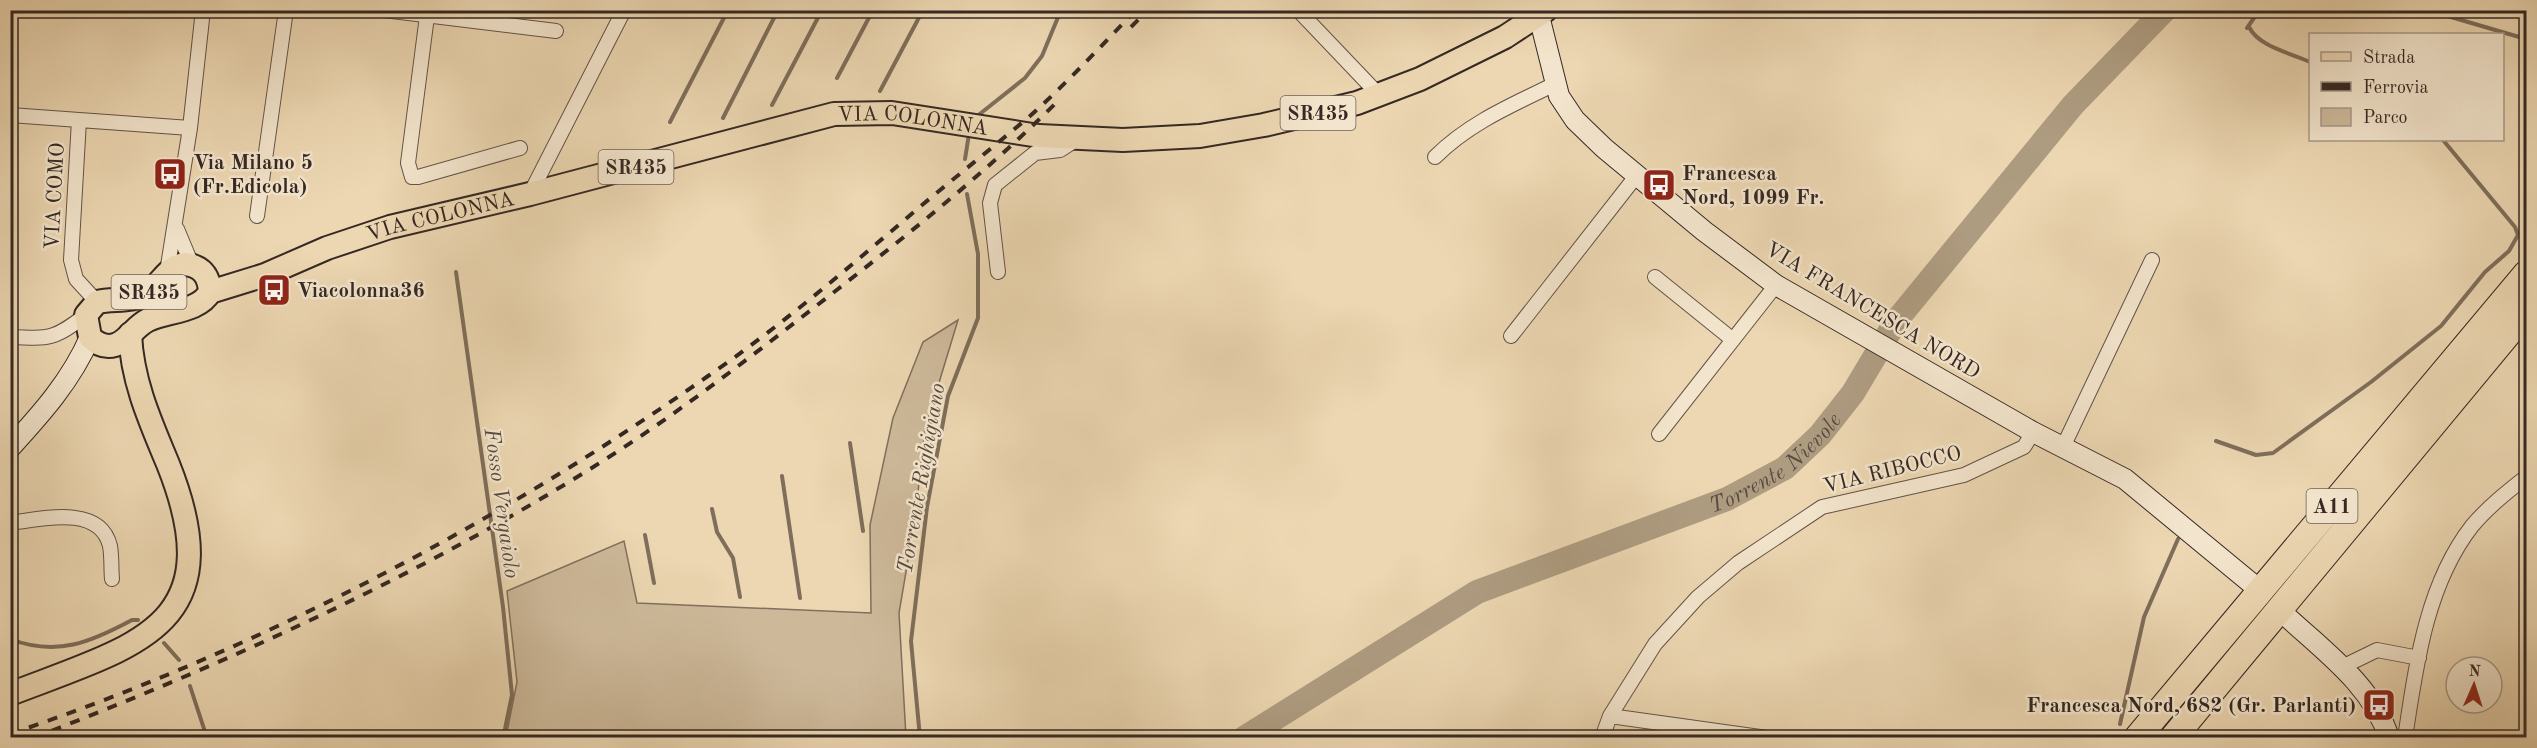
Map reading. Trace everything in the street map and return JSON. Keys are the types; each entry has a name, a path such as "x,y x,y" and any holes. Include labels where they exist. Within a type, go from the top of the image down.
{"highway":[{"name":"A11","path":"2138,738 2526,274"},
{"name":"A11","path":"2173,738 2526,312"}],"main road":[{"name":"VIA COLONNA","path":"202,277 284,267 327,248 390,227 530,194 834,114 892,112 1037,144 1077,139 1156,140 1200,136 1264,125 1379,95 1464,59 1543,13"},
{"name":"VIA FRANCESCA NORD","path":"1543,13 1559,96 1575,120 1637,175 1776,285 2033,432 2125,479 2251,583"},
{"name":"SR435","path":"180,265 202,277 196,305 149,319 122,342 100,343 86,325 92,308 141,296 154,287 167,272 180,265"},
{"path":"10,694 132,646 166,617 182,590 190,552 185,514 136,387 130,334"},
{"path":"10,448 51,402 81,378 100,343 136,387"},
{"path":"2285,615 2342,667 2372,701 2389,738"}],"street":[{"path":"167,272 190,128 203,10"},
{"path":"257,216 286,10"},
{"path":"384,10 556,31"},
{"path":"530,194 624,10"},
{"path":"1298,10 1379,95"},
{"path":"427,16 408,163 412,177 519,148"},
{"path":"1435,157 1453,138 1480,120 1555,84"},
{"path":"10,115 190,128"},
{"name":"VIA COMO","path":"79,120 71,260 76,279 92,308"},
{"path":"998,272 990,198 999,181 1037,144"},
{"path":"1511,336 1637,175"},
{"path":"176,224 202,277"},
{"path":"2063,447 2152,260"},
{"path":"1656,277 1733,340"},
{"path":"1659,434 1776,285"},
{"path":"10,337 56,336 92,308"},
{"name":"VIA RIBOCCO","path":"1602,738 1610,716 1655,644 1698,597 1738,562 1822,507 1964,475 2024,447 2033,432"},
{"path":"2404,738 2425,627 2444,574 2463,540 2487,510 2526,477"},
{"path":"10,523 66,516 92,523 105,534 110,547 112,579"},
{"path":"2342,667 2377,650 2419,658"},
{"path":"1610,716 1767,738"}],"green space":[{"path":"958,320 925,429 915,519 899,613 906,737 506,737 517,682 507,591 624,541 637,603 871,613 870,525 893,418 923,342"}],"waterway":[{"path":"670,122 728,10"},
{"path":"723,118 778,10"},
{"path":"772,105 822,10"},
{"path":"837,78 873,10"},
{"path":"880,91 923,10"},
{"name":"Torrente Righigiano","path":"976,117 1025,78 1042,56 1061,10"},
{"name":"Torrente Nievole","path":"1244,738 1477,592 1727,499 1785,468 1820,435 1853,393 1896,321 2073,105 2165,10"},
{"path":"2265,10 2256,15 2247,28 2249,27 2260,40 2276,49 2309,62"},
{"path":"2427,10 2526,39"},
{"name":"Torrente Righigiano","path":"965,159 969,134"},
{"path":"2216,441 2256,455 2273,453 2371,382 2441,326 2485,272 2509,251 2518,235 2515,227 2444,141"},
{"name":"Torrente Righigiano","path":"920,738 911,641 927,507 948,396 978,318 978,254 967,194"},
{"name":"Fosso Vergaiolo","path":"456,272 503,607 512,695 501,738"},
{"path":"850,443 863,531"},
{"path":"782,476 800,598"},
{"path":"712,509 717,532 733,558 740,597"},
{"path":"645,535 654,583"},
{"path":"2120,724 2144,617 2178,539"},
{"path":"10,639 43,647 58,647 88,640 132,620 138,620"},
{"path":"164,643 179,660"},
{"path":"190,686 207,738"}],"railway":[{"path":"10,734 102,701 194,664 372,580 544,483 627,431 735,357 839,275 1030,116 1136,10"},
{"path":"1131,27 1148,10"},
{"path":"33,738 176,680 318,617 456,547 590,469 654,427 716,382 867,266 980,173 1061,98"}],"place":[{"name":"Via Milano 5 (Fr.Edicola)","path":"170,174"},
{"name":"Francesca Nord, 1099 Fr.","path":"1659,185"},
{"name":"Viacolonna36","path":"274,290"},
{"name":"Francesca Nord, 682 (Gr. Parlanti)","path":"2379,705"}]}
